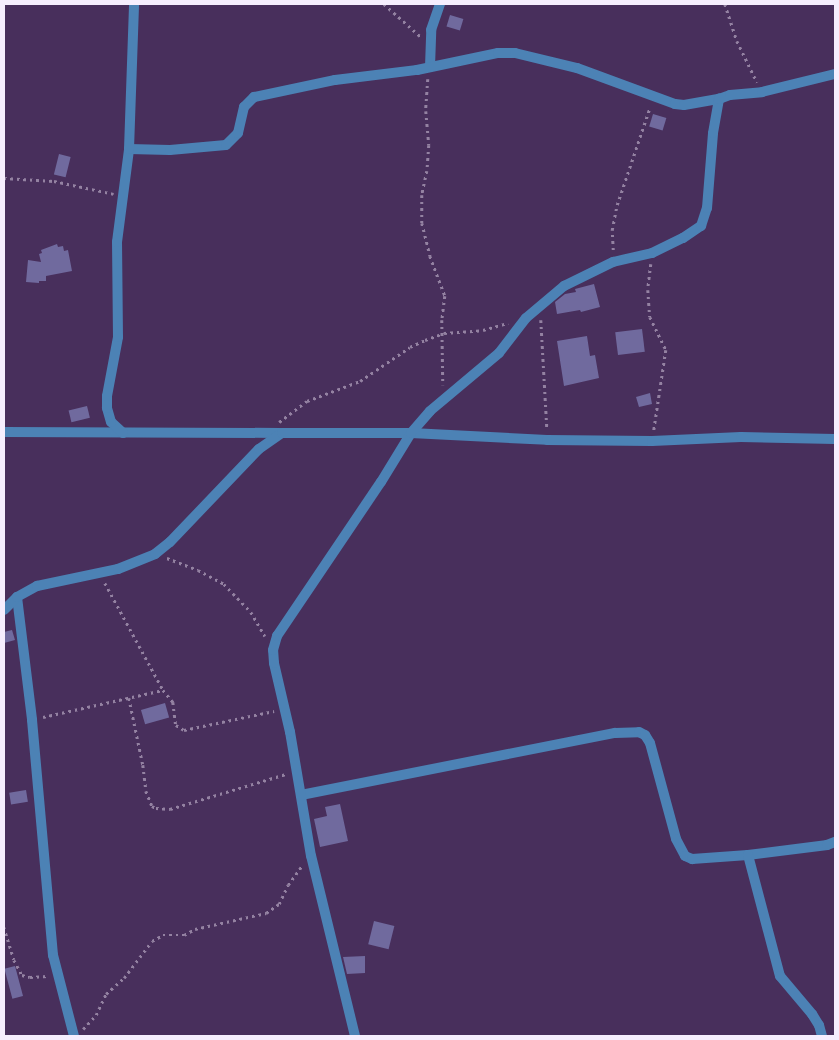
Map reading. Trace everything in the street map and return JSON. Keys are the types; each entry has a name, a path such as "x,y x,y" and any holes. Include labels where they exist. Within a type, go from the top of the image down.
{"street":[{"path":"123,433 111,422 107,396 118,337 116,269 129,149 134,4"},
{"path":"430,68 432,30 440,4"},
{"path":"129,149 170,150 226,145 238,134 244,107 254,97 335,80 430,68 483,55 515,53 577,68 653,96 684,105 719,99 730,95 762,92 835,74"},
{"path":"355,1036 311,856 297,770 273,650 281,629 381,482 411,433 430,411 498,353 539,305 564,286 614,262 652,253 694,232 706,218 713,133 719,99"},
{"path":"4,432 411,433 548,440 652,441 741,437 835,439"},
{"path":"4,610 17,598 37,586 136,563 155,554 170,542 259,449 282,433"},
{"path":"17,598 32,720 52,947 74,1036"},
{"path":"301,795 628,731 639,732 645,735 650,743 676,839 685,856 692,859 748,855 827,845 835,842"},
{"path":"748,855 780,976 812,1014 819,1025 822,1036"}],"path":[{"path":"384,4 431,46"},
{"path":"725,4 737,41 762,92"},
{"path":"430,68 426,112 429,145 427,171 422,195 422,223 430,256 445,296 442,320 444,333 444,382 442,388"},
{"path":"614,262 612,230 617,205 653,96"},
{"path":"4,178 54,181 123,196"},
{"path":"652,253 648,290 650,317 666,350 652,441"},
{"path":"539,305 546,370 548,440"},
{"path":"266,432 307,400 360,381 410,347 444,333 483,330 526,318"},
{"path":"155,554 179,561 224,584 251,612 273,650"},
{"path":"100,572 163,690 172,702 176,725 184,730 285,709"},
{"path":"32,720 163,690"},
{"path":"129,698 143,765 146,791 152,806 156,808 170,809 297,770"},
{"path":"74,1036 92,1021 106,994 124,978 152,941 163,935 184,935 195,929 260,915 272,910 279,904 288,885 311,856"},
{"path":"4,927 14,960 22,975 30,977 58,974"}],"building":[{"path":"450,15 463,19 460,31 446,26"},
{"path":"653,114 666,118 663,131 649,126"},
{"path":"59,154 71,157 66,177 54,174"},
{"path":"57,244 58,247 63,246 64,251 68,250 72,271 46,276 46,281 39,281 39,283 26,282 28,260 41,262 39,254 42,253 41,250"},
{"path":"594,284 600,307 581,312 580,310 557,314 555,302 565,294 576,292 575,289"},
{"path":"642,329 645,352 618,355 615,332"},
{"path":"587,336 590,356 595,355 599,378 564,386 557,341"},
{"path":"650,393 652,404 639,407 636,397"},
{"path":"87,406 90,418 71,422 69,411"},
{"path":"12,630 15,640 4,643 4,632"},
{"path":"165,703 169,717 145,724 141,710"},
{"path":"26,790 28,802 11,805 9,793"},
{"path":"340,804 348,841 320,847 314,819 327,816 325,807"},
{"path":"374,921 394,926 389,949 368,944"},
{"path":"365,956 365,973 347,974 343,957"},
{"path":"15,966 23,996 12,999 4,969"}]}
